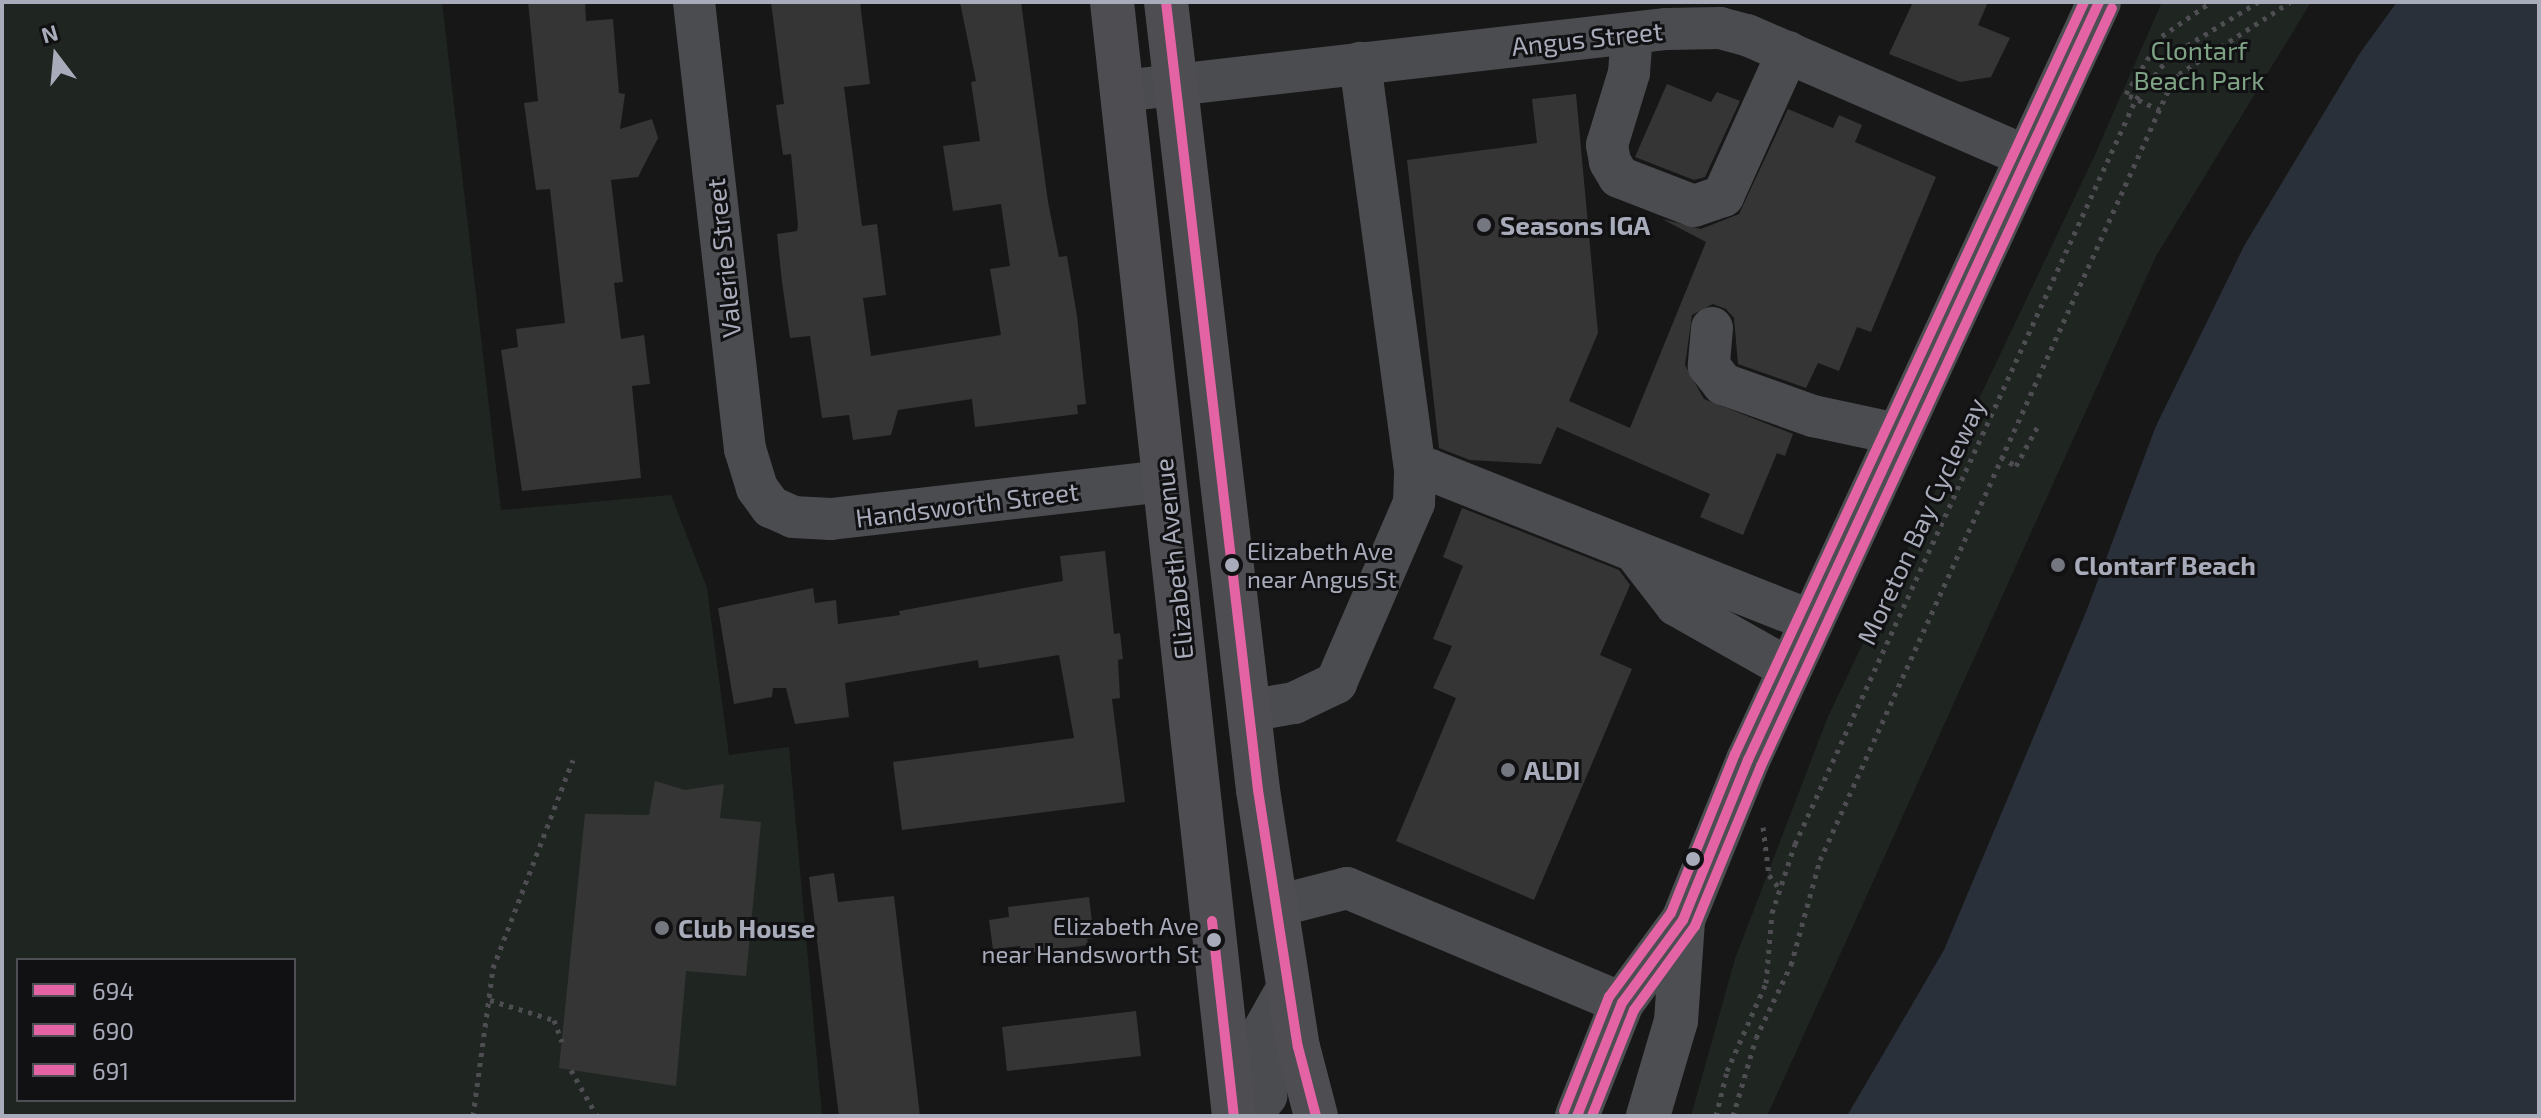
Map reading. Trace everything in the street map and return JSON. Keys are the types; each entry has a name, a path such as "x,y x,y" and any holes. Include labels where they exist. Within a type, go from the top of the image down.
{"highway":[{"name":"Elizabeth Avenue","path":"1112,2 1234,1116"},
{"path":"1166,2 1248,711 1289,985 1316,1116"}],"main road":[{"path":"1577,1116 1622,1003 1683,920 1789,669 2099,2"},
{"path":"1648,1116 1676,1021 1683,920"}],"street":[{"name":"Valerie Street","path":"694,2 745,449 757,488 771,507"},
{"name":"Angus Street","path":"1122,91 1632,33 1720,28 1788,52 2028,157"},
{"path":"1632,33 1629,73 1607,145 1610,162 1619,177 1694,206 1723,196 1788,52"},
{"path":"1248,711 1294,703 1336,683 1414,503 1415,470 1360,63"},
{"path":"1712,328 1709,366 1723,384 1813,416 1897,434"},
{"path":"1415,470 1430,470 1637,555 1812,621"},
{"name":"Handsworth Street","path":"771,507 793,517 831,519 1165,481"},
{"path":"1637,555 1676,605 1789,669"},
{"path":"1277,906 1347,888 1622,1003"},
{"path":"1250,1116 1266,1096 1262,1033 1289,985"}],"path":[{"path":"2160,110 2126,94 2150,49 2211,2"},
{"name":"Moreton Bay Cycleway","path":"1716,1116 1727,1071 1766,983 1772,913 1795,844 2136,99 2170,56 2258,2"},
{"path":"1733,1116 1756,1038 1791,965 1820,860 2160,110 2179,74 2290,2"},
{"path":"2001,457 2016,466 2040,422"},
{"path":"473,1116 493,968 573,760"},
{"path":"490,1000 554,1020 562,1042"},
{"path":"571,1070 597,1116"}],"green space":[{"path":"2,2 442,2 501,510 671,495 707,588 729,755 789,747 822,1116 2,1116"},
{"name":"Clontarf Beach Park","path":"2162,2 2311,2 2156,256 1767,1116 1691,1116 1735,959 1827,719 2094,157"}],"shaded area":[{"path":"2397,2 2539,2 2539,1116 1847,1116 1944,950 2086,612 2156,426 2244,246 2360,53"}],"building":[{"path":"528,2 585,2 586,21 613,19 619,93 625,94 620,129 652,119 658,138 638,177 611,180 623,282 614,283 621,339 644,335 650,384 632,386 641,478 522,491 501,350 518,347 516,329 565,323 550,189 536,190 524,103 538,101"},
{"path":"771,2 860,2 870,84 844,87 862,226 877,224 886,295 863,298 871,356 1001,335 990,269 1010,266 1001,204 953,211 943,146 980,141 971,82 976,81 960,2 1021,2 1048,202 1059,257 1067,256 1077,316 1086,404 1077,405 1078,414 975,427 972,399 898,410 891,435 853,440 849,415 822,418 810,336 790,338 782,282 777,234 797,231 798,225 791,154 783,155 776,105 784,104"},
{"path":"1913,2 1988,2 1978,25 2010,38 1991,77 1960,82 1889,54"},
{"path":"1667,84 1711,102 1717,92 1740,101 1705,177 1694,180 1635,157"},
{"path":"1576,94 1598,333 1569,401 1630,428 1706,242 1662,219 1701,229 1739,214 1788,109 1833,128 1839,115 1862,125 1855,142 1936,177 1871,332 1857,327 1839,371 1818,363 1806,388 1738,364 1734,318 1726,309 1713,304 1692,315 1685,365 1704,399 1793,434 1785,456 1777,453 1743,535 1700,517 1710,494 1557,427 1541,464 1470,460 1439,448 1407,160 1537,143 1532,99"},
{"name":"ALDI","path":"1462,508 1619,570 1630,585 1600,655 1632,669 1534,900 1396,841 1456,698 1433,688 1452,646 1433,639 1463,566 1443,557"},
{"path":"1105,551 1114,634 1120,633 1123,659 1118,660 1120,698 1112,699 1125,802 902,830 893,762 1074,738 1059,655 979,668 978,660 845,683 849,717 795,724 786,688 773,688 772,697 734,704 718,608 813,588 815,603 836,600 838,624 900,615 899,611 1063,581 1060,556"},
{"name":"Club House","path":"655,781 685,790 724,784 720,818 761,822 746,976 686,971 676,1086 559,1068 585,814 649,815"},
{"path":"834,873 838,902 894,896 920,1116 839,1116 809,877"},
{"path":"1089,897 1094,938 1087,939 1088,945 1021,954 1020,946 993,949 989,920 1009,917 1008,907"},
{"path":"1136,1011 1141,1056 1007,1071 1002,1027"}],"transit line":[{"name":"694","path":"1166,2 1258,790 1298,1047 1316,1116"},
{"name":"691","path":"1564,1111 1609,997 1671,913 1735,754 2084,2"},
{"name":"694","path":"1577,1116 1622,1003 1683,920 1748,760 2099,2"},
{"name":"690","path":"1592,1116 1634,1010 1695,926 1761,766 2112,8"},
{"name":"694","path":"1212,921 1234,1116"}],"place":[{"name":"Seasons IGA","path":"1484,225"},
{"name":"Elizabeth Ave near Angus St","path":"1232,565"},
{"name":"Clontarf Beach","path":"2058,565"},
{"name":"ALDI","path":"1508,770"},
{"name":"Club House","path":"662,928"},
{"name":"Elizabeth Ave near Handsworth St","path":"1214,940"}]}
